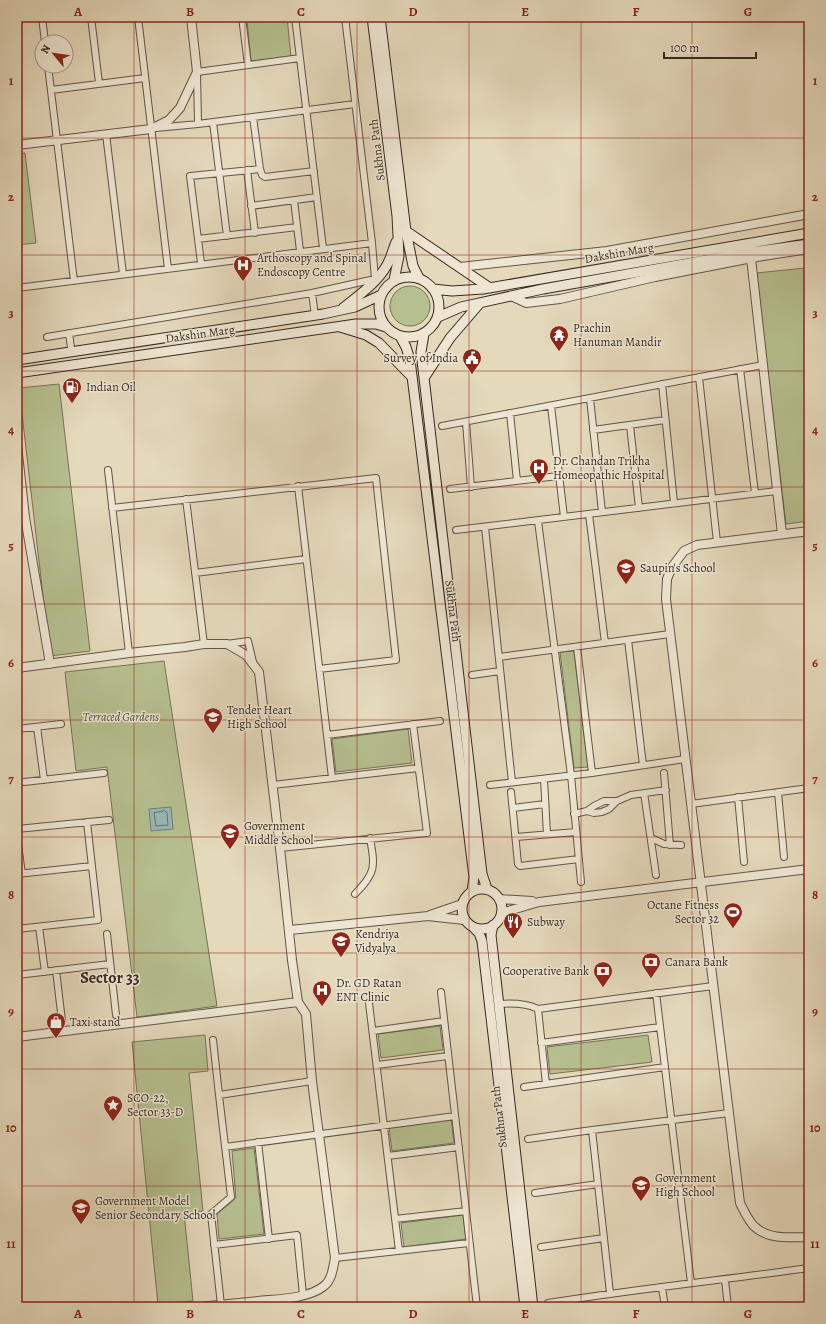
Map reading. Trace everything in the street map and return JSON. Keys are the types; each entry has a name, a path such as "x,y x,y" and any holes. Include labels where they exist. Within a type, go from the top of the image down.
{"main road":[{"name":"Sukhna Path","path":"372,17 397,216 399,256 394,280"},
{"name":"Sukhna Path","path":"380,17 406,231 413,266 419,278"},
{"path":"406,231 490,288"},
{"name":"Dakshin Marg","path":"433,289 452,290 490,288 809,233"},
{"path":"340,310 377,279 387,264 398,238"},
{"name":"Dakshin Marg","path":"438,317 461,307 543,289 751,252 809,244"},
{"path":"409,277 419,278 429,284 433,289 438,298 440,307 435,324 424,334 407,338 396,335 386,327 380,316 379,307 381,295 388,285 394,280 409,277"},
{"name":"Dakshin Marg","path":"17,360 314,316 355,307 381,295"},
{"path":"424,378 450,338 480,303"},
{"name":"Dakshin Marg","path":"17,373 337,326 376,324 386,327"},
{"path":"337,326 366,335 379,343 412,377"},
{"name":"Sukhna Path","path":"424,334 421,352 482,874 487,889"},
{"name":"Sukhna Path","path":"400,336 406,346 410,360 474,877 472,891"},
{"path":"487,889 496,895 502,905 498,921 485,929 474,928 464,920 462,904 465,897 472,891 487,889"},
{"name":"Sukhna Path","path":"493,925 491,935 498,1004 533,1307"},
{"name":"Sukhna Path","path":"474,928 479,933 482,941 525,1307"}],"street":[{"path":"42,17 44,34"},
{"path":"91,17 99,83"},
{"path":"138,17 145,78 153,128 168,269"},
{"path":"191,17 197,72 198,124"},
{"path":"242,17 248,65"},
{"path":"295,17 324,248"},
{"path":"47,337 312,294 375,279 345,17"},
{"path":"197,72 300,58"},
{"path":"153,128 169,120 180,108 197,72"},
{"path":"49,74 74,281"},
{"path":"51,90 145,78"},
{"path":"17,145 355,104"},
{"path":"253,117 262,175 265,177 314,171"},
{"path":"214,122 227,236"},
{"path":"106,134 123,274"},
{"path":"200,263 190,176 260,169"},
{"path":"247,170 255,233"},
{"path":"252,206 317,197"},
{"path":"294,200 300,251"},
{"path":"460,267 607,251 809,214"},
{"path":"198,240 297,228"},
{"path":"17,288 168,269 200,263 372,243"},
{"path":"511,296 526,303 560,299 655,277 750,258 809,249"},
{"path":"750,258 782,534"},
{"path":"312,294 314,316"},
{"path":"69,334 71,348"},
{"path":"442,426 763,365"},
{"path":"740,370 755,493"},
{"path":"699,377 717,542"},
{"path":"662,384 674,503"},
{"path":"590,398 602,512"},
{"path":"551,406 564,517"},
{"path":"510,413 517,480"},
{"path":"593,430 665,420"},
{"path":"466,422 471,487"},
{"path":"630,425 640,508"},
{"path":"17,445 21,518 50,664"},
{"path":"108,470 129,653"},
{"path":"450,489 558,476"},
{"path":"112,508 376,478 396,660 319,670"},
{"path":"298,486 332,778"},
{"path":"456,530 777,491"},
{"path":"186,499 204,644"},
{"path":"589,514 605,643"},
{"path":"538,521 571,775 581,882"},
{"path":"485,527 512,782"},
{"path":"809,531 697,545 684,551 672,567 667,579 666,599 740,1203 754,1227 765,1233 778,1237 809,1237"},
{"path":"195,573 306,559"},
{"path":"499,657 670,634"},
{"path":"628,640 643,766"},
{"path":"17,668 204,644 227,644 248,641 252,662"},
{"path":"199,1307 270,1303 315,1292 324,1286 329,1280 335,1258 318,1134 306,1014 298,1002 292,960 290,930 259,672 242,652 227,644"},
{"path":"576,647 592,773"},
{"path":"472,675 500,671"},
{"path":"327,735 440,721"},
{"path":"17,729 61,724"},
{"path":"280,848 427,833 413,724"},
{"path":"37,727 44,780"},
{"path":"490,785 592,773 685,759"},
{"path":"273,785 418,768"},
{"path":"24,782 104,773"},
{"path":"664,773 670,845"},
{"path":"544,779 547,834"},
{"path":"691,804 809,788"},
{"path":"574,814 587,811 604,801 617,800 631,795 666,790"},
{"path":"511,792 518,864 522,867 579,859"},
{"path":"778,792 784,857"},
{"path":"644,793 656,875"},
{"path":"738,797 744,862"},
{"path":"587,811 594,814 602,812 609,809 617,800"},
{"path":"513,808 545,804"},
{"path":"17,829 109,820"},
{"path":"17,929 98,920 87,822"},
{"path":"516,837 576,832"},
{"path":"17,837 19,874 92,866"},
{"path":"355,894 368,881 374,866 370,838"},
{"path":"651,838 657,842 670,845 681,845"},
{"path":"501,913 538,902 809,869"},
{"path":"499,899 538,902"},
{"path":"428,916 462,904"},
{"path":"290,930 428,916 464,920"},
{"path":"39,927 45,972"},
{"path":"107,934 116,1015"},
{"path":"17,975 110,964"},
{"path":"56,970 62,1021"},
{"path":"498,1004 532,1006 538,1009 713,986"},
{"path":"441,992 477,1307"},
{"path":"656,993 691,1283"},
{"path":"17,1037 298,1002"},
{"path":"369,1003 399,1251"},
{"path":"538,1009 546,1084"},
{"path":"373,1031 444,1021"},
{"path":"542,1043 660,1028"},
{"path":"213,1040 218,1095 231,1197 211,1214 221,1305"},
{"path":"377,1065 448,1056"},
{"path":"524,1087 665,1067"},
{"path":"218,1095 312,1081"},
{"path":"528,1139 729,1113"},
{"path":"225,1147 455,1116"},
{"path":"592,1130 610,1293"},
{"path":"258,1142 269,1239"},
{"path":"388,1156 459,1147"},
{"path":"535,1193 598,1184"},
{"path":"395,1218 466,1211"},
{"path":"214,1245 297,1235 303,1295"},
{"path":"541,1247 604,1238"},
{"path":"335,1258 470,1243"},
{"path":"548,1303 610,1293 662,1288 809,1268"},
{"path":"725,1280 728,1307"},
{"path":"662,1288 665,1307"}],"green space":[{"path":"287,17 291,57 251,61 247,20"},
{"path":"25,153 36,243 17,245 17,154"},
{"path":"805,268 809,306 809,521 786,524 756,273"},
{"path":"414,286 421,289 427,295 430,306 429,314 421,323 414,326 406,326 399,323 391,314 390,302 393,295 402,287"},
{"path":"59,384 90,651 50,656 19,388"},
{"path":"574,651 588,767 574,768 560,652"},
{"name":"Terraced Gardens","path":"164,661 217,1006 137,1017 107,767 76,771 65,672"},
{"path":"408,729 412,763 336,772 332,739"},
{"path":"440,1026 443,1050 381,1058 378,1034"},
{"path":"205,1035 208,1071 189,1073 203,1211 184,1213 193,1301 158,1305 132,1042"},
{"path":"648,1035 652,1062 550,1074 547,1047"},
{"path":"451,1119 454,1143 392,1151 389,1127"},
{"path":"254,1148 264,1234 219,1239 217,1214 236,1198 232,1151"},
{"path":"463,1215 466,1239 404,1247 401,1223"}],"water":[{"path":"171,807 173,829 151,831 149,809"}],"place":[{"name":"Arthoscopy and Spinal Endoscopy Centre","path":"243,282"},
{"name":"Prachin Hanuman Mandir","path":"559,352"},
{"name":"Survey of India","path":"472,375"},
{"name":"Indian Oil","path":"72,404"},
{"name":"Dr. Chandan Trikha Homeopathic Hospital","path":"539,485"},
{"name":"Saupin's School","path":"626,585"},
{"name":"Tender Heart High School","path":"213,734"},
{"name":"Government Middle School","path":"230,850"},
{"name":"Octane Fitness Sector 32","path":"733,929"},
{"name":"Subway","path":"513,939"},
{"name":"Kendriya Vidyalya","path":"341,958"},
{"name":"Canara Bank","path":"651,979"},
{"name":"Cooperative Bank","path":"603,988"},
{"name":"Dr. GD Ratan ENT Clinic","path":"322,1007"},
{"name":"Taxi stand","path":"56,1039"},
{"name":"SCO-22, Sector 33-D","path":"113,1122"},
{"name":"Government High School","path":"641,1202"},
{"name":"Government Model Senior Secondary School","path":"81,1225"}],"district":[{"name":"Sector 33","path":"110,977"}]}
